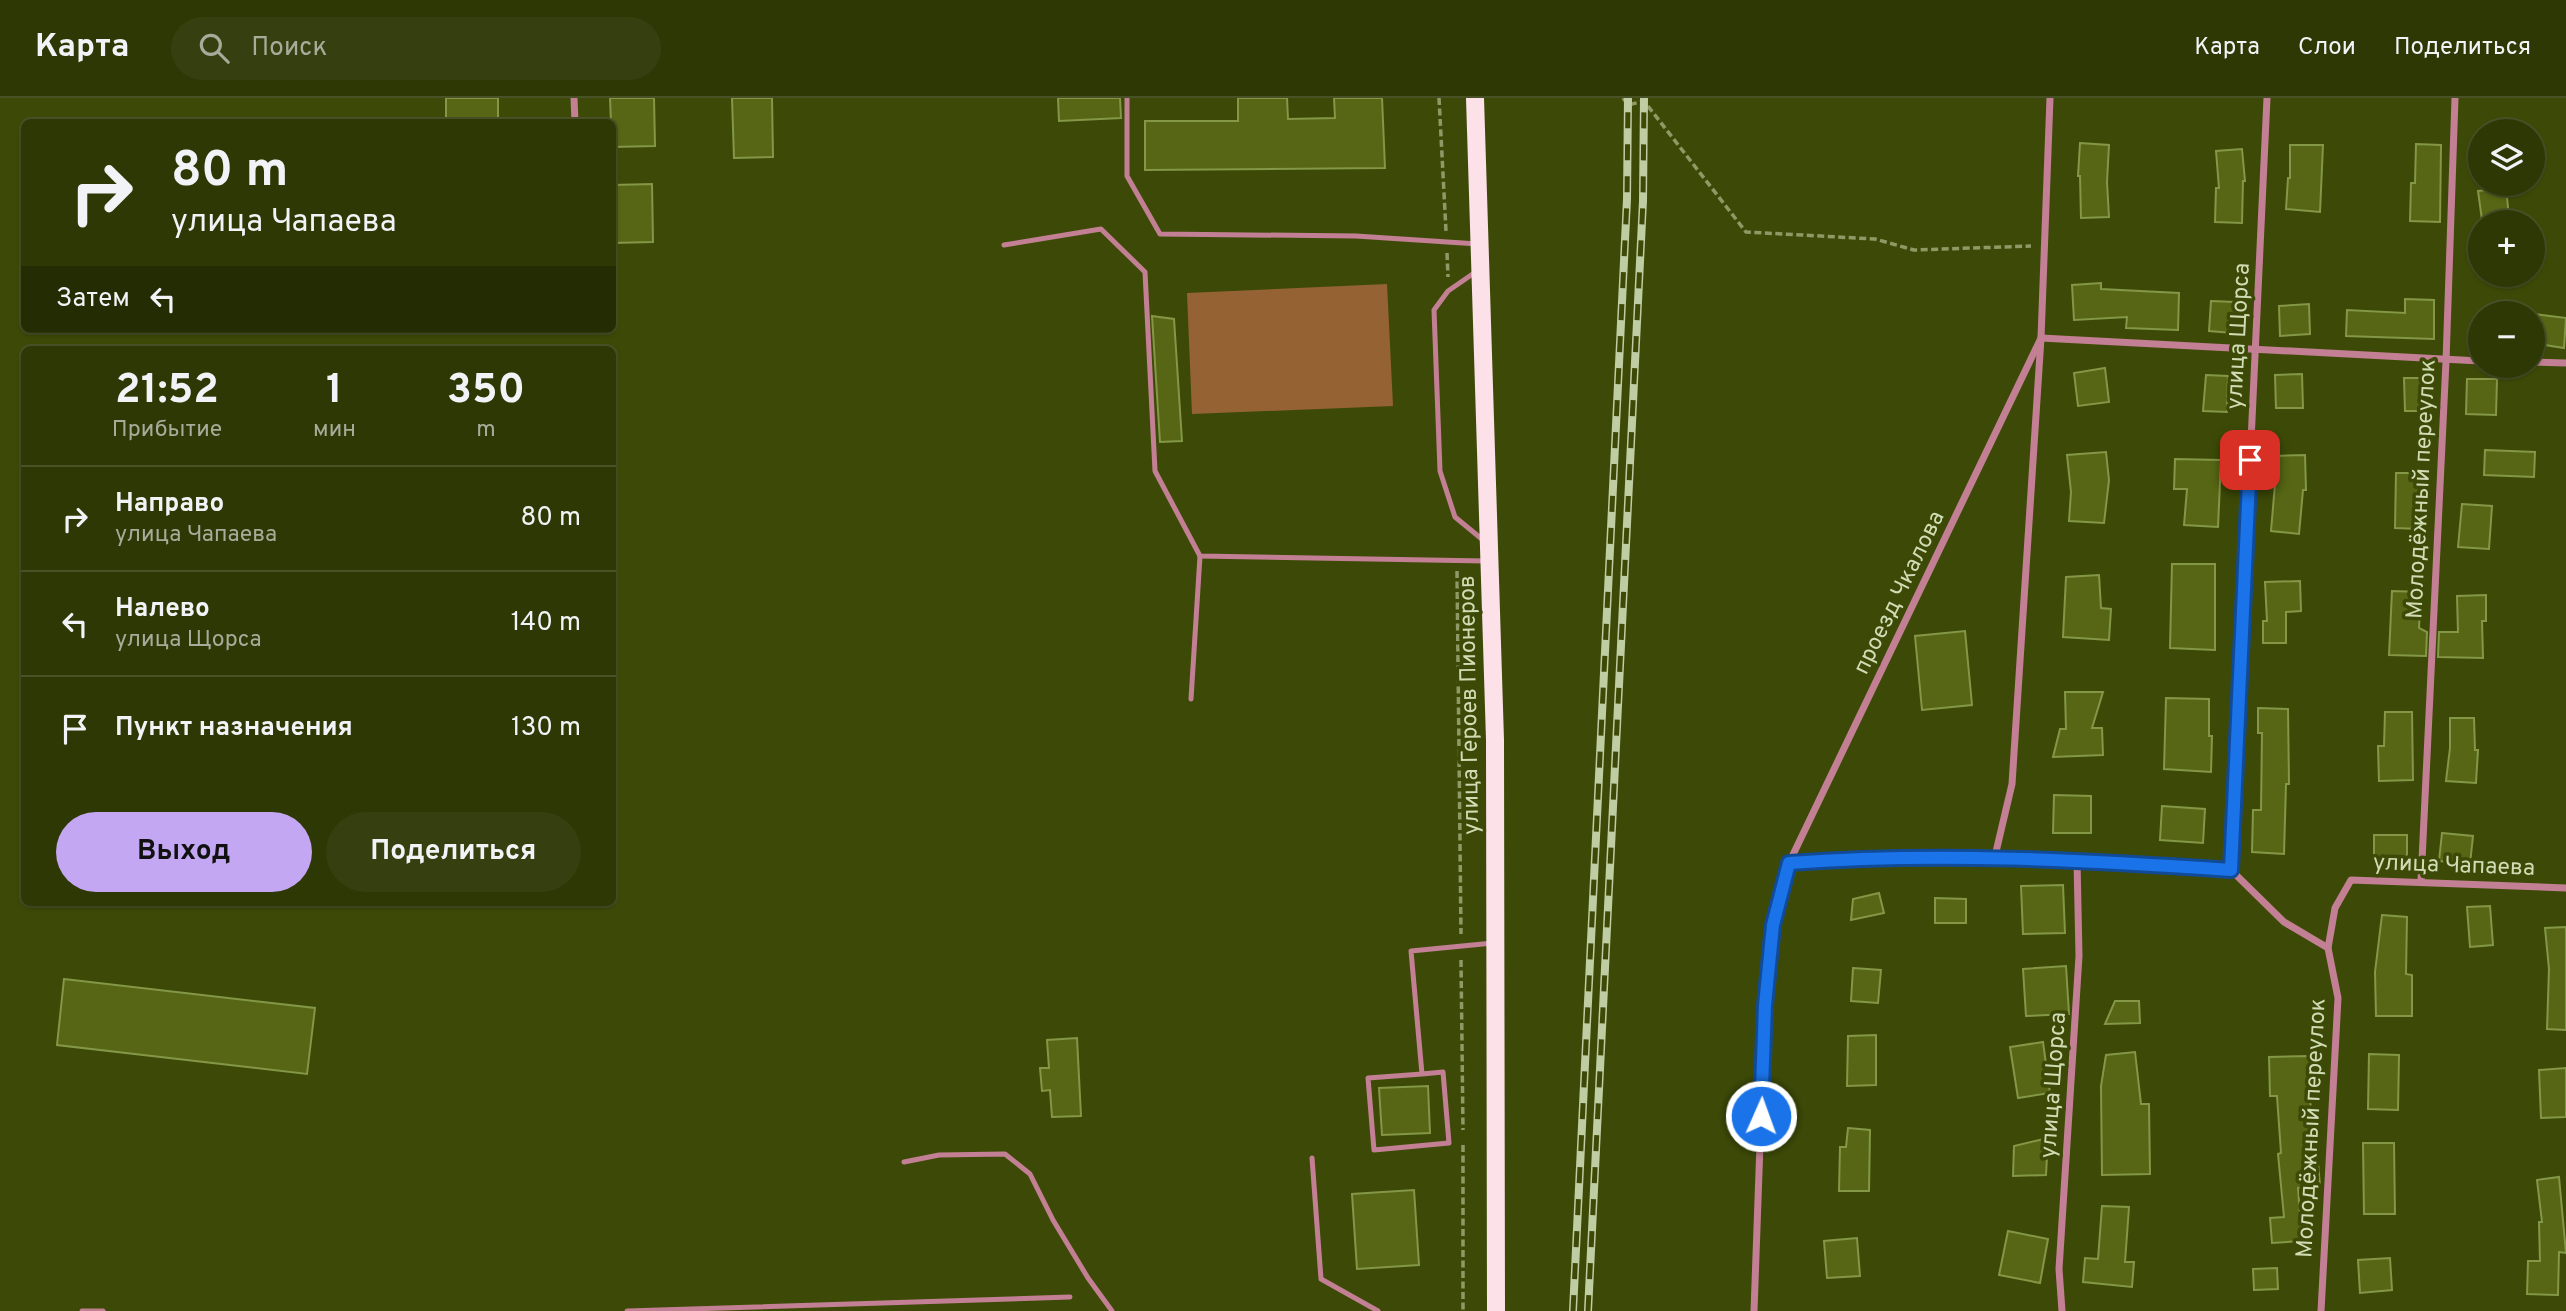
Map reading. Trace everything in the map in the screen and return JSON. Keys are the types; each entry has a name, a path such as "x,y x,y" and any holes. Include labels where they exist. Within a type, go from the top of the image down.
{"main road":[{"name":"улица Героев Пионеров","path":"1475,98 1495,740 1496,1311"}],"street":[{"path":"574,98 575,119"},
{"name":"проезд Чкалова","path":"1995,856 2012,784 2041,338 2050,98"},
{"name":"улица Щорса","path":"2231,870 2267,98"},
{"name":"Молодёжный переулок","path":"2421,881 2446,361 2455,98"},
{"path":"2041,338 2468,362"},
{"name":"проезд Чкалова","path":"1789,863 2041,338"},
{"path":"2545,362 2566,363"},
{"path":"1754,1311 1765,1005 1773,925 1789,863 1844,859 1995,856 2231,870 2284,922 2328,948"},
{"name":"улица Щорса","path":"2062,1311 2059,1269 2079,956 2077,860"},
{"name":"улица Чапаева","path":"2328,948 2335,908 2351,880 2566,888"},
{"name":"Молодёжный переулок","path":"2321,1311 2338,998 2328,948"}],"lane":[{"path":"1127,98 1127,176 1160,234 1356,236 1480,244"},
{"path":"1004,245 1101,229 1145,272 1155,471 1200,556 1191,699"},
{"path":"1480,269 1448,290 1434,310 1440,471 1455,517 1490,553"},
{"path":"1200,556 1457,561 1490,553"},
{"path":"1422,1074 1411,951 1496,943"},
{"path":"1443,1072 1450,1143 1374,1150 1368,1078 1422,1074 1443,1072"},
{"path":"904,1162 939,1155 1005,1154 1030,1174 1074,1255 1112,1311"},
{"path":"1312,1158 1321,1279 1378,1311"},
{"path":"627,1311 1070,1297"},
{"path":"82,1311 103,1311"}],"path":[{"path":"1439,98 1448,290"},
{"path":"1623,98 1628,105 1644,101 1746,232 1875,239 1914,250 2044,245"},
{"path":"1457,561 1464,1311"}],"shaded area":[{"path":"1387,284 1393,406 1192,414 1187,293"}],"building":[{"path":"446,98 498,98 498,119 446,119"},
{"path":"610,98 654,98 655,146 616,147 616,119 611,119"},
{"path":"732,98 772,98 773,157 734,158"},
{"path":"1058,98 1120,98 1121,118 1059,121"},
{"path":"1238,98 1287,98 1288,119 1335,118 1334,98 1382,98 1385,168 1145,170 1145,121 1238,121"},
{"path":"2080,143 2109,145 2109,217 2081,218 2078,176"},
{"path":"2416,144 2441,145 2440,222 2410,221"},
{"path":"2290,145 2323,145 2320,212 2286,209"},
{"path":"2242,149 2245,181 2242,223 2215,222 2216,188 2219,188 2216,151"},
{"path":"652,184 653,242 616,243 616,185"},
{"path":"2479,196 2507,196 2508,210 2481,210"},
{"path":"2101,283 2101,289 2179,293 2178,330 2126,328 2127,317 2074,320 2072,285"},
{"path":"2405,299 2434,300 2434,339 2346,336 2347,310 2405,313"},
{"path":"2211,301 2235,302 2233,333 2209,331"},
{"path":"2309,304 2310,334 2280,336 2279,306"},
{"path":"2545,315 2566,318 2564,348 2545,345"},
{"path":"1152,316 1174,319 1182,441 1160,442"},
{"path":"2105,368 2109,402 2078,406 2074,373"},
{"path":"2302,374 2303,408 2276,408 2275,375"},
{"path":"2206,375 2228,376 2227,412 2203,411"},
{"path":"2404,378 2429,378 2430,411 2405,411"},
{"path":"2467,379 2497,379 2496,415 2466,414"},
{"path":"2485,450 2535,452 2534,477 2484,475"},
{"path":"2106,452 2109,480 2104,523 2069,521 2071,492 2067,455"},
{"path":"2305,455 2306,490 2303,490 2299,534 2271,531 2275,484 2274,456"},
{"path":"2175,459 2221,460 2218,527 2184,525 2187,489 2174,489"},
{"path":"2396,473 2425,473 2420,529 2395,528"},
{"path":"2462,504 2492,506 2489,549 2458,547"},
{"path":"2172,564 2215,564 2215,650 2170,648"},
{"path":"2099,575 2101,608 2111,609 2109,640 2063,637 2066,577"},
{"path":"2300,581 2301,611 2286,612 2286,643 2263,643 2263,621 2267,621 2265,582"},
{"path":"2392,591 2421,592 2419,628 2427,632 2426,656 2389,655"},
{"path":"2486,595 2486,621 2482,621 2483,658 2438,657 2439,632 2458,632 2457,596"},
{"path":"1965,631 1972,705 1922,710 1915,636"},
{"path":"2065,692 2103,692 2092,728 2102,728 2103,755 2053,757 2060,729 2066,729"},
{"path":"2166,698 2209,699 2211,772 2164,769"},
{"path":"2258,708 2288,709 2289,784 2286,784 2284,854 2252,852 2253,810 2261,810 2262,733 2258,733"},
{"path":"2385,712 2412,712 2413,780 2379,781 2378,746 2384,746"},
{"path":"2450,718 2474,718 2475,750 2478,750 2476,783 2446,781"},
{"path":"2054,795 2091,796 2091,833 2053,833"},
{"path":"2162,806 2205,809 2203,843 2160,840"},
{"path":"2442,833 2473,836 2470,864 2439,861"},
{"path":"2374,835 2407,835 2407,865 2374,865"},
{"path":"2063,885 2065,933 2023,934 2021,886"},
{"path":"1879,893 1884,913 1851,920 1853,899"},
{"path":"1935,898 1966,899 1966,923 1935,923"},
{"path":"2490,906 2493,945 2470,947 2467,907"},
{"path":"2382,915 2407,917 2406,974 2412,975 2412,1016 2376,1016 2375,972"},
{"path":"2566,927 2566,1030 2547,1029 2549,969 2545,928"},
{"path":"2066,966 2069,1014 2026,1016 2023,969"},
{"path":"1853,968 1881,970 1878,1003 1851,1001"},
{"path":"64,979 315,1008 307,1074 57,1045"},
{"path":"2115,1001 2139,1001 2140,1023 2105,1024"},
{"path":"1876,1035 1876,1085 1847,1086 1848,1036"},
{"path":"1077,1038 1081,1116 1052,1117 1050,1090 1042,1091 1040,1068 1049,1068 1047,1040"},
{"path":"2043,1042 2050,1093 2018,1098 2010,1047"},
{"path":"2135,1052 2141,1104 2149,1104 2150,1174 2102,1175 2101,1086 2106,1055"},
{"path":"2369,1054 2399,1055 2398,1110 2368,1109"},
{"path":"2309,1056 2312,1151 2317,1150 2320,1186 2298,1188 2302,1241 2272,1243 2270,1218 2284,1217 2278,1154 2281,1153 2277,1096 2270,1096 2269,1057"},
{"path":"2566,1068 2566,1117 2541,1118 2539,1070"},
{"path":"1428,1086 1430,1133 1382,1135 1379,1088"},
{"path":"1848,1128 1870,1130 1869,1191 1839,1191 1840,1147 1846,1147"},
{"path":"2048,1138 2046,1175 2013,1176 2014,1146"},
{"path":"2363,1143 2394,1143 2395,1214 2364,1214"},
{"path":"2559,1177 2566,1253 2559,1252 2558,1295 2527,1294 2528,1261 2540,1261 2539,1222 2542,1222 2537,1180"},
{"path":"1414,1190 1419,1265 1357,1269 1352,1194"},
{"path":"2102,1206 2129,1207 2125,1262 2134,1262 2132,1287 2083,1282 2085,1258 2098,1259"},
{"path":"2008,1231 2048,1239 2040,1283 1999,1275"},
{"path":"1857,1238 1860,1276 1827,1278 1824,1241"},
{"path":"2390,1258 2392,1290 2360,1293 2358,1260"},
{"path":"2277,1268 2278,1289 2254,1290 2253,1269"}],"railway":[{"path":"1573,1311 1627,199 1628,98"},
{"path":"1588,1311 1643,201 1644,98"}],"route":[{"path":"1761,1116 1765,1005 1773,925 1789,863 1844,859 1995,856 2231,870 2250,460"}]}
